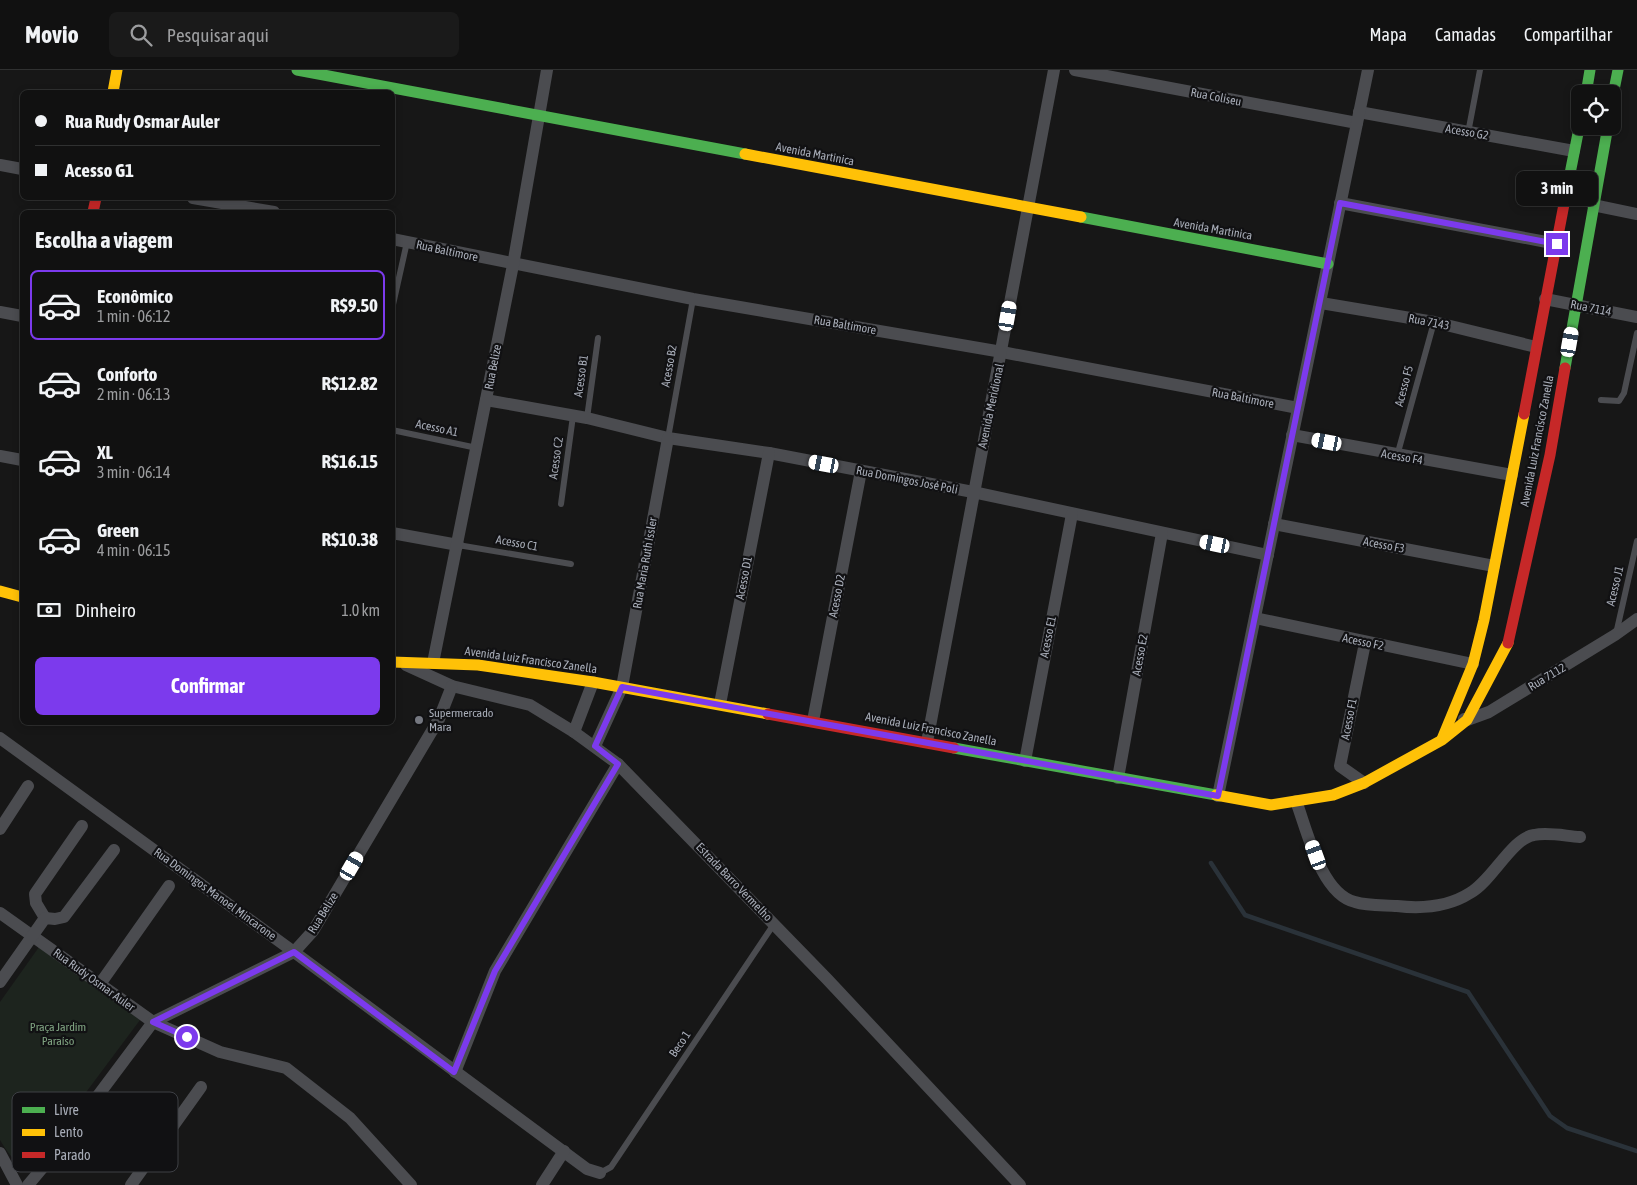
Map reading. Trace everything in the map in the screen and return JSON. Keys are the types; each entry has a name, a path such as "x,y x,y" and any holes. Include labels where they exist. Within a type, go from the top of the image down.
{"street":[{"path":"114,90 117,70"},
{"name":"Avenida Martinica","path":"297,70 1328,264"},
{"name":"Rua Belize","path":"433,663 478,448 513,265 547,70"},
{"name":"Avenida Meridional","path":"927,742 1054,70"},
{"name":"Rua Coliseu","path":"1075,70 1358,117"},
{"path":"1218,796 1368,70"},
{"path":"1588,85 1590,70"},
{"path":"1615,85 1618,70"},
{"name":"Acesso G2","path":"1358,117 1574,151"},
{"name":"Avenida Luiz Francisco Zanella","path":"1442,740 1473,664 1512,476 1577,135"},
{"name":"Avenida Luiz Francisco Zanella","path":"397,663 478,665 593,682 1271,805 1333,795 1364,783 1442,740 1467,720 1508,644 1550,455 1606,135"},
{"path":"0,165 20,169"},
{"path":"205,200 262,210"},
{"path":"1340,203 1557,244"},
{"path":"1593,205 1637,214"},
{"name":"Rua Baltimore","path":"395,240 513,265 693,299 1002,352 1298,408"},
{"name":"Rua 7114","path":"1545,299 1637,317"},
{"name":"Rua 7143","path":"1321,303 1434,322 1536,347"},
{"path":"0,312 20,316"},
{"name":"Rua Domingos José Poli","path":"486,400 587,418 668,438 769,453 973,492 1268,555"},
{"name":"Acesso F4","path":"1292,436 1512,476"},
{"name":"Rua Maria Ruth Issler","path":"595,746 622,687 668,438"},
{"name":"Acesso D1","path":"720,704 769,453"},
{"path":"0,456 20,460"},
{"name":"Acesso D2","path":"813,721 861,471"},
{"name":"Acesso E1","path":"1025,761 1072,514"},
{"name":"Acesso F3","path":"1274,524 1494,566"},
{"name":"Acesso E2","path":"1118,778 1162,533"},
{"path":"395,534 458,545"},
{"path":"0,592 20,597"},
{"name":"Acesso F2","path":"1255,618 1365,643 1473,664"},
{"name":"Rua 7112","path":"1467,720 1489,712 1615,635 1637,619"},
{"name":"Acesso F1","path":"1364,783 1340,766 1365,643"},
{"name":"Estrada Barro Vermelho","path":"397,663 452,686 530,705 595,746 618,764 774,924 1020,1185"},
{"path":"574,732 593,682"},
{"name":"Rua Belize","path":"101,1092 153,1022 294,952 318,923 439,719 452,686"},
{"path":"1452,715 1467,720"},
{"name":"Rua Domingos Manoel Mincarone","path":"0,738 294,952 454,1072 564,1150 587,1169 600,1173"},
{"path":"454,1072 495,971 618,764"},
{"path":"0,829 28,786"},
{"path":"1296,801 1322,873 1342,896 1355,902 1414,908 1452,903 1473,892 1495,872 1521,840 1534,835 1580,837"},
{"path":"45,918 36,903 36,894 82,826"},
{"path":"45,918 55,919 64,917 114,850"},
{"path":"100,984 169,886"},
{"name":"Rua Rudy Osmar Auler","path":"0,913 153,1022 220,1052 286,1068 350,1118 411,1185"},
{"path":"0,982 45,918"},
{"path":"178,1119 201,1087"},
{"path":"542,1185 564,1150"},
{"path":"0,1153 17,1185"},
{"name":"Rua Belize","path":"28,1185 39,1172"},
{"path":"131,1185 140,1172"}],"lane":[{"path":"1468,133 1480,70"},
{"path":"395,296 408,242"},
{"name":"Acesso B2","path":"668,438 693,299"},
{"name":"Acesso F5","path":"1397,456 1434,322"},
{"path":"1601,400 1619,401 1624,393 1637,333"},
{"name":"Acesso B1","path":"587,418 598,338"},
{"name":"Acesso C2","path":"561,504 573,416"},
{"name":"Acesso A1","path":"395,431 478,448"},
{"name":"Acesso J1","path":"1615,635 1637,541"},
{"name":"Acesso C1","path":"458,545 571,564"},
{"name":"Beco 1","path":"600,1173 611,1167 774,924"}],"green space":[{"name":"Praça Jardim Paraíso","path":"39,947 140,1020 86,1092 12,1092 12,1157 0,1140 0,1002"}],"waterway":[{"path":"1211,863 1245,915 1468,992 1550,1116 1567,1128 1637,1151"}],"traffic: fast":[{"path":"297,70 745,154"},
{"path":"1588,85 1590,70"},
{"path":"1615,85 1618,70"},
{"path":"1565,199 1578,135"},
{"path":"1565,368 1606,135"},
{"path":"1081,217 1328,264"},
{"path":"954,748 1216,795"}],"traffic: slow":[{"path":"113,90 117,70"},
{"path":"745,154 1081,217"},
{"path":"1442,739 1473,664 1484,620 1524,414"},
{"path":"0,591 20,596"},
{"path":"1216,795 1271,805 1333,795 1364,783 1442,740 1467,720 1508,643"},
{"path":"395,662 478,665 593,682 768,714"}],"traffic: jam":[{"path":"1524,414 1565,199"},
{"path":"93,210 96,200"},
{"path":"1508,643 1550,455 1565,368"},
{"path":"768,714 954,748"}],"place":[{"name":"Supermercado Mara","path":"419,720"}],"route":[{"path":"187,1037 153,1022 294,952 454,1072 495,971 618,764 595,746 622,687 1218,796 1321,303 1340,203 1557,244"}]}
